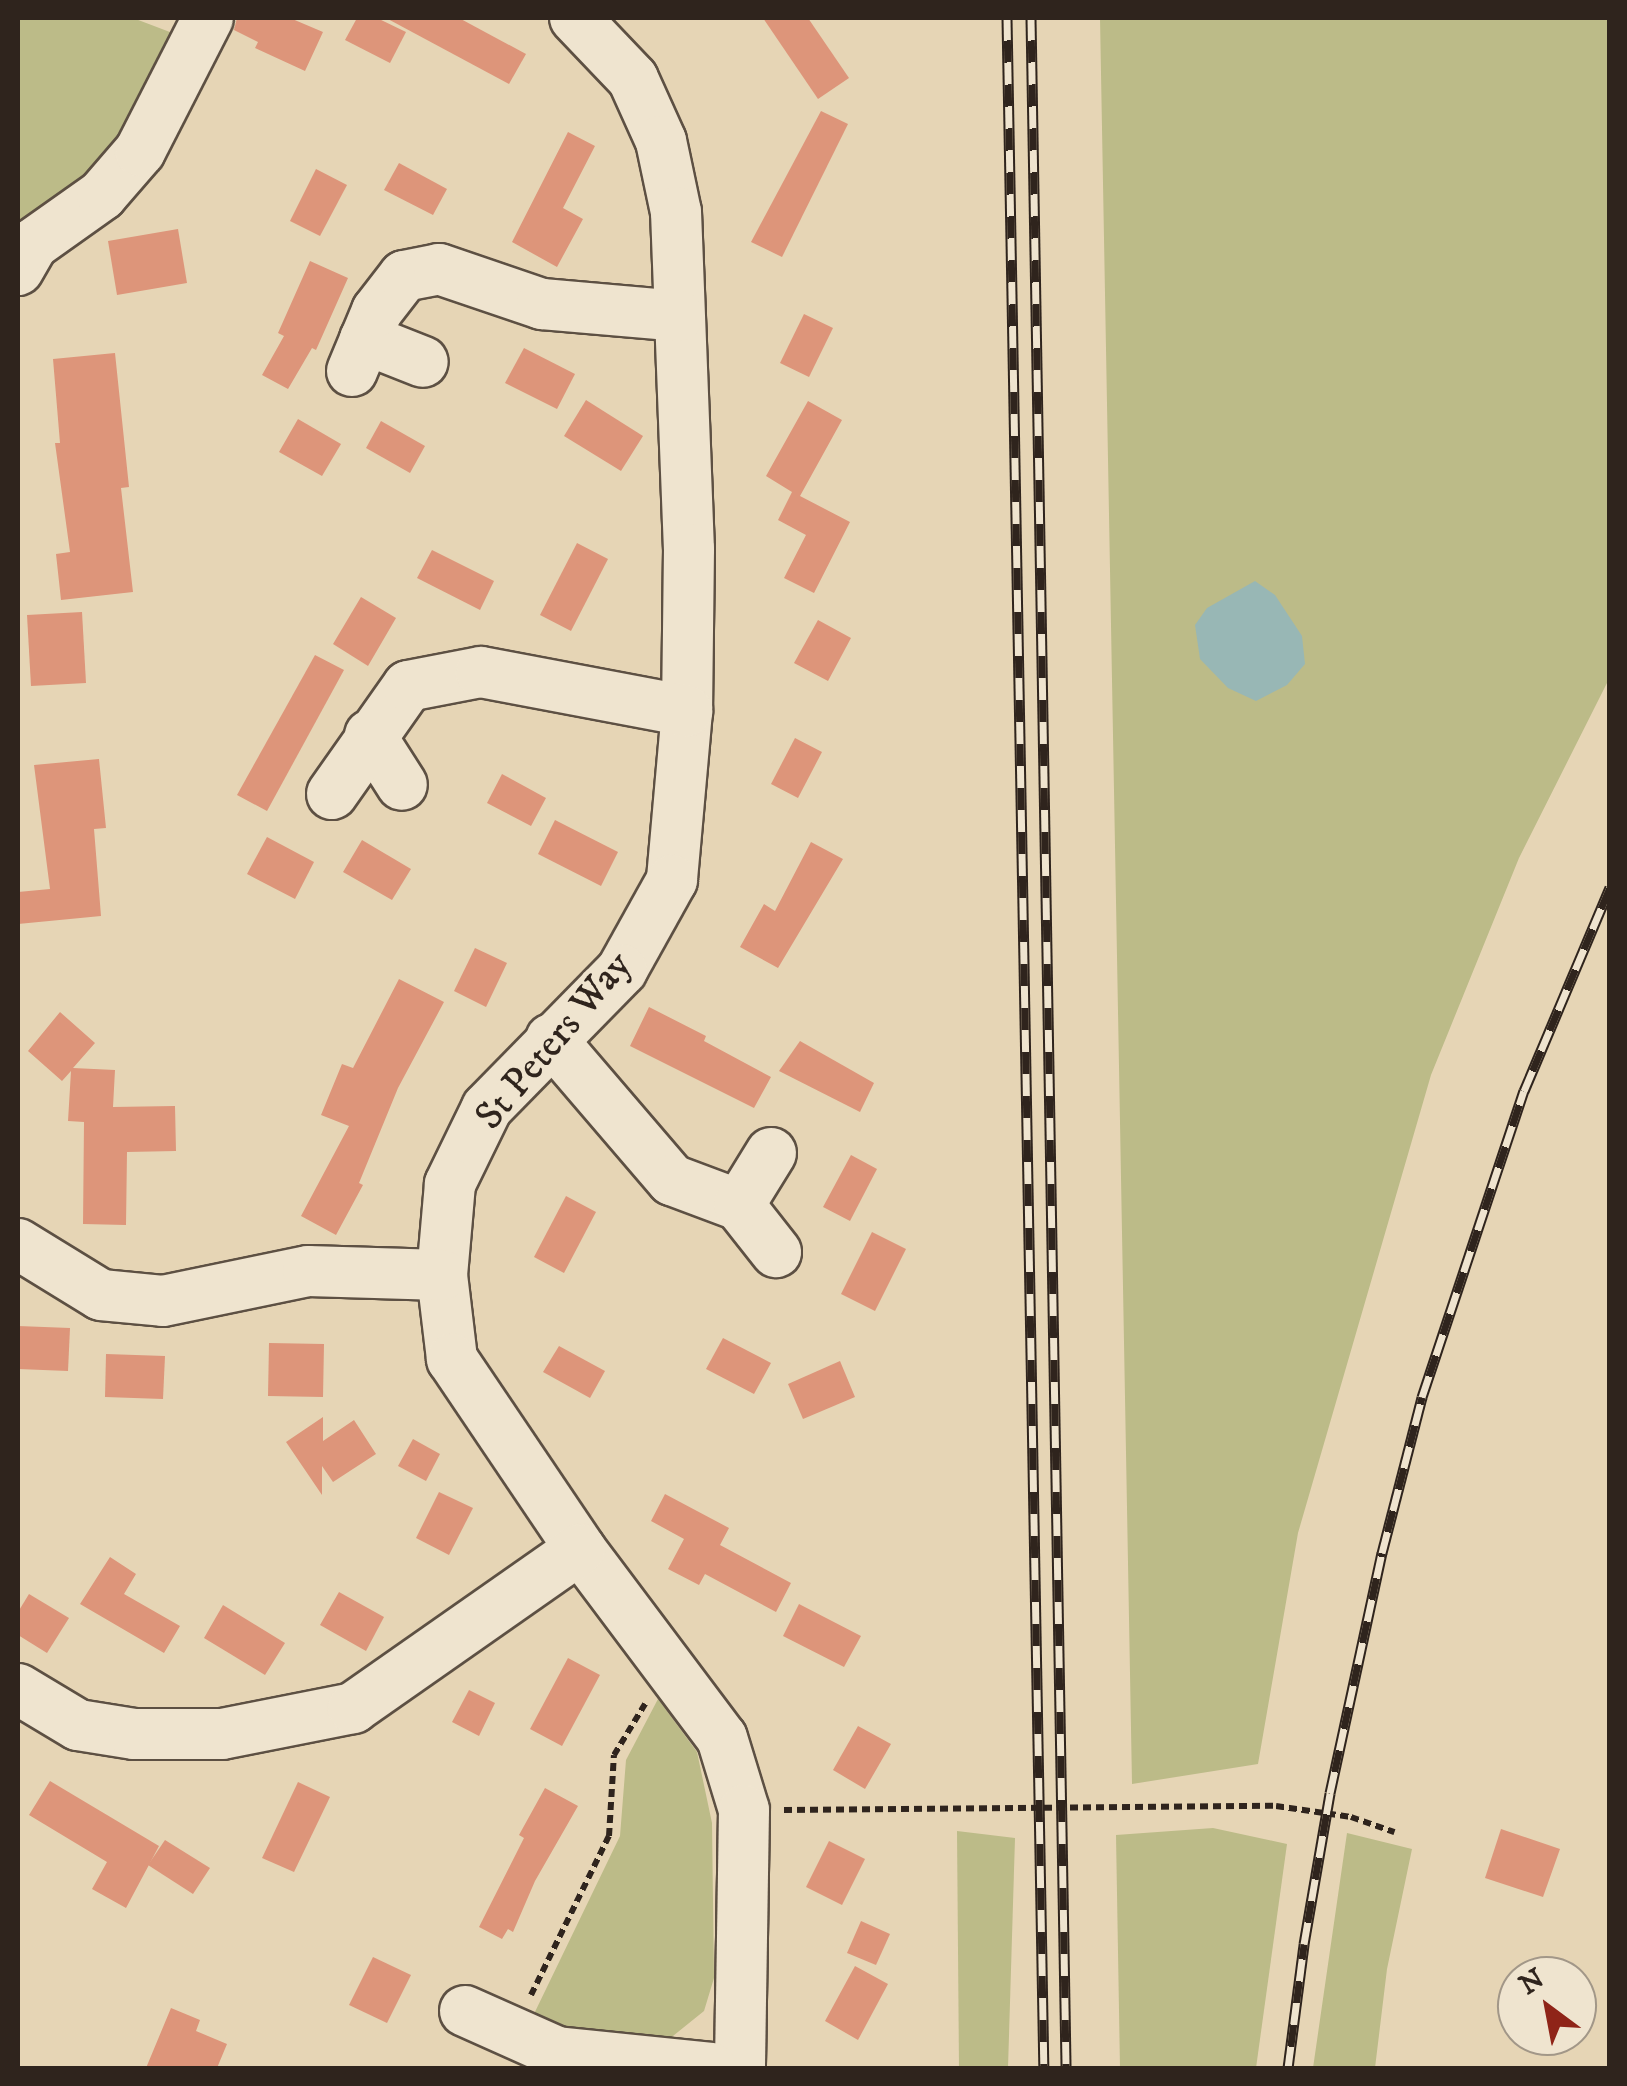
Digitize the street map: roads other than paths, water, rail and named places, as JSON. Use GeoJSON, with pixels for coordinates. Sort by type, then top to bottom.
{"type":"FeatureCollection","features":[{"type":"Feature","properties":{"kind":"street"},"geometry":{"type":"LineString","coordinates":[[18,270],[32,244],[102,195],[140,151],[208,18]]}},
{"type":"Feature","properties":{"kind":"street","name":"St Peters Way"},"geometry":{"type":"LineString","coordinates":[[575,18],[633,78],[661,141],[676,212],[688,550],[687,710],[672,880],[622,970],[487,1108],[450,1184],[442,1275],[452,1359],[580,1549],[722,1738],[744,1810],[740,2068]]}},
{"type":"Feature","properties":{"kind":"street"},"geometry":{"type":"LineString","coordinates":[[423,362],[359,355],[376,311],[404,276],[439,269],[542,304],[678,316]]}},
{"type":"Feature","properties":{"kind":"street"},"geometry":{"type":"LineString","coordinates":[[332,794],[408,686],[481,672],[687,710]]}},
{"type":"Feature","properties":{"kind":"street"},"geometry":{"type":"LineString","coordinates":[[370,735],[402,785]]}},
{"type":"Feature","properties":{"kind":"street"},"geometry":{"type":"LineString","coordinates":[[551,1039],[672,1180],[739,1205],[776,1252]]}},
{"type":"Feature","properties":{"kind":"street"},"geometry":{"type":"LineString","coordinates":[[739,1205],[771,1154]]}},
{"type":"Feature","properties":{"kind":"street"},"geometry":{"type":"LineString","coordinates":[[18,1244],[101,1295],[162,1301],[308,1271],[442,1275]]}},
{"type":"Feature","properties":{"kind":"street"},"geometry":{"type":"LineString","coordinates":[[18,1689],[78,1725],[134,1734],[222,1734],[353,1708],[580,1549]]}},
{"type":"Feature","properties":{"kind":"street"},"geometry":{"type":"LineString","coordinates":[[465,2011],[557,2052],[711,2068]]}},
{"type":"Feature","properties":{"kind":"water"},"geometry":{"type":"Polygon","coordinates":[[[1255,581],[1275,595],[1302,636],[1305,664],[1287,685],[1256,701],[1228,688],[1200,659],[1195,625],[1207,608],[1255,581]]]}},
{"type":"Feature","properties":{"kind":"railway"},"geometry":{"type":"LineString","coordinates":[[1007,18],[1044,2068]]}},
{"type":"Feature","properties":{"kind":"railway"},"geometry":{"type":"LineString","coordinates":[[1031,18],[1066,2068]]}},
{"type":"Feature","properties":{"kind":"railway"},"geometry":{"type":"LineString","coordinates":[[1288,2068],[1330,1793],[1382,1553],[1422,1397],[1524,1091],[1610,887]]}}]}
